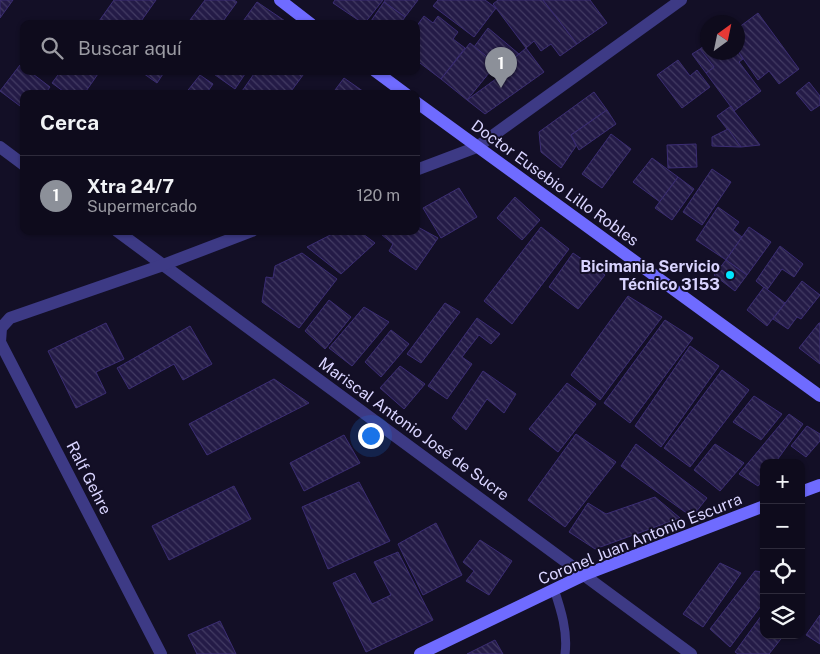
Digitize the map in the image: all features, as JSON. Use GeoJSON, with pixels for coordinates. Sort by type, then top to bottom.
{"type":"FeatureCollection","features":[{"type":"Feature","properties":{"kind":"main road"},"geometry":{"type":"LineString","coordinates":[[280,0],[307,20]]}},
{"type":"Feature","properties":{"kind":"main road"},"geometry":{"type":"LineString","coordinates":[[381,75],[401,90]]}},
{"type":"Feature","properties":{"kind":"main road","name":"Doctor Eusebio Lillo Robles"},"geometry":{"type":"LineString","coordinates":[[420,105],[820,396]]}},
{"type":"Feature","properties":{"kind":"main road"},"geometry":{"type":"LineString","coordinates":[[805,491],[820,485]]}},
{"type":"Feature","properties":{"kind":"main road","name":"Coronel Juan Antonio Escurra"},"geometry":{"type":"LineString","coordinates":[[420,654],[584,575],[760,508]]}},
{"type":"Feature","properties":{"kind":"street"},"geometry":{"type":"LineString","coordinates":[[420,168],[477,147],[681,0]]}},
{"type":"Feature","properties":{"kind":"street"},"geometry":{"type":"LineString","coordinates":[[0,148],[20,161]]}},
{"type":"Feature","properties":{"kind":"street","name":"Mariscal Antonio José de Sucre"},"geometry":{"type":"LineString","coordinates":[[122,235],[691,654]]}},
{"type":"Feature","properties":{"kind":"street"},"geometry":{"type":"LineString","coordinates":[[163,265],[242,235]]}},
{"type":"Feature","properties":{"kind":"street","name":"Ralf Gehre"},"geometry":{"type":"LineString","coordinates":[[161,654],[0,342],[1,328],[10,318],[163,265]]}},
{"type":"Feature","properties":{"kind":"lane"},"geometry":{"type":"LineString","coordinates":[[554,589],[562,616],[565,634],[565,654]]}},
{"type":"Feature","properties":{"kind":"building"},"geometry":{"type":"Polygon","coordinates":[[[0,0],[13,0],[0,18],[0,0]]]}},
{"type":"Feature","properties":{"kind":"building"},"geometry":{"type":"Polygon","coordinates":[[[114,0],[156,0],[142,20],[100,20],[114,0]]]}},
{"type":"Feature","properties":{"kind":"building"},"geometry":{"type":"Polygon","coordinates":[[[205,0],[234,0],[237,2],[224,20],[190,20],[205,0]]]}},
{"type":"Feature","properties":{"kind":"building"},"geometry":{"type":"Polygon","coordinates":[[[335,0],[383,0],[367,20],[358,20],[333,3],[335,0]]]}},
{"type":"Feature","properties":{"kind":"building"},"geometry":{"type":"Polygon","coordinates":[[[385,0],[418,0],[405,17],[384,2],[385,0]]]}},
{"type":"Feature","properties":{"kind":"building"},"geometry":{"type":"Polygon","coordinates":[[[438,0],[485,0],[496,8],[474,37],[433,6],[438,0]]]}},
{"type":"Feature","properties":{"kind":"building"},"geometry":{"type":"Polygon","coordinates":[[[498,0],[543,0],[577,44],[560,56],[551,44],[541,51],[534,41],[526,48],[493,4],[498,0]]]}},
{"type":"Feature","properties":{"kind":"building"},"geometry":{"type":"Polygon","coordinates":[[[543,0],[590,0],[607,23],[577,44],[543,0]]]}},
{"type":"Feature","properties":{"kind":"building"},"geometry":{"type":"Polygon","coordinates":[[[257,2],[284,20],[244,20],[257,2]]]}},
{"type":"Feature","properties":{"kind":"building"},"geometry":{"type":"Polygon","coordinates":[[[384,2],[405,17],[403,20],[372,20],[384,2]]]}},
{"type":"Feature","properties":{"kind":"building"},"geometry":{"type":"Polygon","coordinates":[[[758,13],[799,69],[779,84],[769,71],[758,80],[744,60],[745,23],[758,13]]]}},
{"type":"Feature","properties":{"kind":"building"},"geometry":{"type":"Polygon","coordinates":[[[424,16],[433,23],[438,16],[458,32],[453,39],[465,48],[441,79],[420,63],[420,22],[424,16]]]}},
{"type":"Feature","properties":{"kind":"building"},"geometry":{"type":"Polygon","coordinates":[[[488,28],[519,54],[512,60],[515,65],[498,77],[489,73],[491,60],[474,47],[488,28]]]}},
{"type":"Feature","properties":{"kind":"building"},"geometry":{"type":"Polygon","coordinates":[[[470,43],[491,60],[489,73],[467,100],[441,79],[470,43]]]}},
{"type":"Feature","properties":{"kind":"building"},"geometry":{"type":"Polygon","coordinates":[[[526,48],[544,72],[485,114],[467,100],[515,65],[512,60],[526,48]]]}},
{"type":"Feature","properties":{"kind":"building"},"geometry":{"type":"Polygon","coordinates":[[[700,49],[700,60],[709,60],[714,67],[706,73],[692,54],[700,49]]]}},
{"type":"Feature","properties":{"kind":"building"},"geometry":{"type":"Polygon","coordinates":[[[678,60],[690,76],[697,70],[710,87],[682,108],[657,75],[678,60]]]}},
{"type":"Feature","properties":{"kind":"building"},"geometry":{"type":"Polygon","coordinates":[[[709,60],[742,60],[739,62],[761,91],[734,111],[706,73],[714,67],[709,60]]]}},
{"type":"Feature","properties":{"kind":"building"},"geometry":{"type":"Polygon","coordinates":[[[20,65],[20,75],[34,75],[50,87],[48,90],[20,90],[20,106],[0,91],[20,65]]]}},
{"type":"Feature","properties":{"kind":"building"},"geometry":{"type":"Polygon","coordinates":[[[58,75],[97,75],[87,90],[62,90],[52,83],[58,75]]]}},
{"type":"Feature","properties":{"kind":"building"},"geometry":{"type":"Polygon","coordinates":[[[146,75],[162,75],[157,83],[146,75]]]}},
{"type":"Feature","properties":{"kind":"building"},"geometry":{"type":"Polygon","coordinates":[[[200,75],[213,84],[209,90],[188,90],[200,75]]]}},
{"type":"Feature","properties":{"kind":"building"},"geometry":{"type":"Polygon","coordinates":[[[215,75],[244,75],[235,89],[215,75]]]}},
{"type":"Feature","properties":{"kind":"building"},"geometry":{"type":"Polygon","coordinates":[[[253,75],[303,75],[292,90],[243,90],[253,75]]]}},
{"type":"Feature","properties":{"kind":"building"},"geometry":{"type":"Polygon","coordinates":[[[344,78],[361,90],[335,90],[344,78]]]}},
{"type":"Feature","properties":{"kind":"building"},"geometry":{"type":"Polygon","coordinates":[[[809,82],[820,96],[820,105],[811,111],[796,93],[809,82]]]}},
{"type":"Feature","properties":{"kind":"building"},"geometry":{"type":"Polygon","coordinates":[[[594,92],[607,110],[571,135],[576,146],[561,168],[541,152],[539,132],[594,92]]]}},
{"type":"Feature","properties":{"kind":"building"},"geometry":{"type":"Polygon","coordinates":[[[731,106],[760,145],[741,147],[717,116],[731,106]]]}},
{"type":"Feature","properties":{"kind":"building"},"geometry":{"type":"Polygon","coordinates":[[[607,110],[616,124],[579,150],[571,135],[607,110]]]}},
{"type":"Feature","properties":{"kind":"building"},"geometry":{"type":"Polygon","coordinates":[[[728,129],[741,147],[712,146],[712,137],[728,129]]]}},
{"type":"Feature","properties":{"kind":"building"},"geometry":{"type":"Polygon","coordinates":[[[611,134],[631,149],[602,188],[582,174],[611,134]]]}},
{"type":"Feature","properties":{"kind":"building"},"geometry":{"type":"Polygon","coordinates":[[[696,144],[697,167],[668,168],[667,145],[696,144]]]}},
{"type":"Feature","properties":{"kind":"building"},"geometry":{"type":"Polygon","coordinates":[[[652,158],[678,177],[660,202],[633,182],[652,158]]]}},
{"type":"Feature","properties":{"kind":"building"},"geometry":{"type":"Polygon","coordinates":[[[712,169],[731,182],[702,225],[683,212],[712,169]]]}},
{"type":"Feature","properties":{"kind":"building"},"geometry":{"type":"Polygon","coordinates":[[[678,177],[694,189],[672,220],[655,208],[678,177]]]}},
{"type":"Feature","properties":{"kind":"building"},"geometry":{"type":"Polygon","coordinates":[[[459,188],[477,217],[441,238],[423,208],[459,188]]]}},
{"type":"Feature","properties":{"kind":"building"},"geometry":{"type":"Polygon","coordinates":[[[515,197],[540,220],[522,240],[497,218],[515,197]]]}},
{"type":"Feature","properties":{"kind":"building"},"geometry":{"type":"Polygon","coordinates":[[[718,207],[739,222],[733,230],[742,237],[726,260],[696,240],[718,207]]]}},
{"type":"Feature","properties":{"kind":"building"},"geometry":{"type":"Polygon","coordinates":[[[541,227],[569,249],[512,324],[484,301],[541,227]]]}},
{"type":"Feature","properties":{"kind":"building"},"geometry":{"type":"Polygon","coordinates":[[[749,227],[771,242],[747,275],[726,260],[749,227]]]}},
{"type":"Feature","properties":{"kind":"building"},"geometry":{"type":"Polygon","coordinates":[[[420,228],[438,238],[416,270],[389,251],[393,244],[382,235],[420,235],[420,228]]]}},
{"type":"Feature","properties":{"kind":"building"},"geometry":{"type":"Polygon","coordinates":[[[330,235],[364,235],[375,243],[341,274],[307,247],[330,235]]]}},
{"type":"Feature","properties":{"kind":"building"},"geometry":{"type":"Polygon","coordinates":[[[780,246],[803,264],[794,277],[782,269],[767,290],[756,281],[780,246]]]}},
{"type":"Feature","properties":{"kind":"building"},"geometry":{"type":"Polygon","coordinates":[[[302,253],[337,279],[299,328],[262,302],[266,277],[273,278],[275,266],[302,253]]]}},
{"type":"Feature","properties":{"kind":"building"},"geometry":{"type":"Polygon","coordinates":[[[573,253],[605,275],[578,309],[549,287],[573,253]]]}},
{"type":"Feature","properties":{"kind":"building","name":"Bicimania Servicio Técnico 3153"},"geometry":{"type":"Polygon","coordinates":[[[726,260],[747,275],[735,291],[714,275],[726,260]]]}},
{"type":"Feature","properties":{"kind":"building"},"geometry":{"type":"Polygon","coordinates":[[[802,281],[820,295],[801,319],[797,317],[788,329],[773,319],[802,281]]]}},
{"type":"Feature","properties":{"kind":"building"},"geometry":{"type":"Polygon","coordinates":[[[764,287],[785,303],[767,326],[747,310],[764,287]]]}},
{"type":"Feature","properties":{"kind":"building"},"geometry":{"type":"Polygon","coordinates":[[[628,296],[662,317],[600,400],[571,375],[628,296]]]}},
{"type":"Feature","properties":{"kind":"building"},"geometry":{"type":"Polygon","coordinates":[[[329,300],[351,317],[325,349],[305,331],[329,300]]]}},
{"type":"Feature","properties":{"kind":"building"},"geometry":{"type":"Polygon","coordinates":[[[445,303],[460,312],[421,363],[407,354],[445,303]]]}},
{"type":"Feature","properties":{"kind":"building"},"geometry":{"type":"Polygon","coordinates":[[[364,307],[389,322],[352,366],[329,348],[364,307]]]}},
{"type":"Feature","properties":{"kind":"building"},"geometry":{"type":"Polygon","coordinates":[[[477,318],[500,334],[491,344],[479,335],[462,357],[472,364],[447,399],[428,386],[477,318]]]}},
{"type":"Feature","properties":{"kind":"building"},"geometry":{"type":"Polygon","coordinates":[[[665,320],[693,338],[630,423],[604,403],[665,320]]]}},
{"type":"Feature","properties":{"kind":"building"},"geometry":{"type":"Polygon","coordinates":[[[106,323],[124,359],[96,372],[106,393],[76,408],[48,351],[106,323]]]}},
{"type":"Feature","properties":{"kind":"building"},"geometry":{"type":"Polygon","coordinates":[[[820,323],[820,364],[799,348],[820,323]]]}},
{"type":"Feature","properties":{"kind":"building"},"geometry":{"type":"Polygon","coordinates":[[[190,326],[212,364],[183,380],[174,364],[129,389],[117,368],[190,326]]]}},
{"type":"Feature","properties":{"kind":"building"},"geometry":{"type":"Polygon","coordinates":[[[391,330],[409,344],[381,377],[365,362],[391,330]]]}},
{"type":"Feature","properties":{"kind":"building"},"geometry":{"type":"Polygon","coordinates":[[[690,346],[719,366],[661,447],[635,426],[690,346]]]}},
{"type":"Feature","properties":{"kind":"building"},"geometry":{"type":"Polygon","coordinates":[[[400,366],[425,384],[404,409],[380,388],[400,366]]]}},
{"type":"Feature","properties":{"kind":"building"},"geometry":{"type":"Polygon","coordinates":[[[722,370],[749,390],[690,467],[664,448],[722,370]]]}},
{"type":"Feature","properties":{"kind":"building"},"geometry":{"type":"Polygon","coordinates":[[[483,371],[516,394],[504,413],[487,399],[466,430],[452,418],[483,371]]]}},
{"type":"Feature","properties":{"kind":"building"},"geometry":{"type":"Polygon","coordinates":[[[274,379],[309,403],[207,455],[189,424],[274,379]]]}},
{"type":"Feature","properties":{"kind":"building"},"geometry":{"type":"Polygon","coordinates":[[[567,383],[596,404],[558,452],[529,429],[567,383]]]}},
{"type":"Feature","properties":{"kind":"building"},"geometry":{"type":"Polygon","coordinates":[[[754,396],[782,414],[761,440],[733,422],[754,396]]]}},
{"type":"Feature","properties":{"kind":"building"},"geometry":{"type":"Polygon","coordinates":[[[789,414],[803,424],[778,459],[760,459],[760,483],[758,486],[739,474],[789,414]]]}},
{"type":"Feature","properties":{"kind":"building"},"geometry":{"type":"Polygon","coordinates":[[[807,426],[820,434],[820,441],[806,457],[791,446],[807,426]]]}},
{"type":"Feature","properties":{"kind":"building"},"geometry":{"type":"Polygon","coordinates":[[[576,434],[616,462],[565,527],[528,500],[576,434]]]}},
{"type":"Feature","properties":{"kind":"building"},"geometry":{"type":"Polygon","coordinates":[[[344,435],[360,463],[304,491],[290,463],[344,435]]]}},
{"type":"Feature","properties":{"kind":"building"},"geometry":{"type":"Polygon","coordinates":[[[636,444],[707,498],[692,517],[621,466],[636,444]]]}},
{"type":"Feature","properties":{"kind":"building"},"geometry":{"type":"Polygon","coordinates":[[[715,444],[744,463],[720,491],[694,470],[715,444]]]}},
{"type":"Feature","properties":{"kind":"building"},"geometry":{"type":"Polygon","coordinates":[[[359,482],[390,541],[328,569],[302,507],[359,482]]]}},
{"type":"Feature","properties":{"kind":"building"},"geometry":{"type":"Polygon","coordinates":[[[234,486],[251,519],[169,560],[152,526],[234,486]]]}},
{"type":"Feature","properties":{"kind":"building"},"geometry":{"type":"Polygon","coordinates":[[[655,497],[680,518],[595,549],[569,532],[588,503],[606,514],[655,497]]]}},
{"type":"Feature","properties":{"kind":"building"},"geometry":{"type":"Polygon","coordinates":[[[436,523],[462,575],[423,595],[398,544],[436,523]]]}},
{"type":"Feature","properties":{"kind":"building"},"geometry":{"type":"Polygon","coordinates":[[[480,540],[512,561],[489,595],[466,581],[474,571],[463,562],[480,540]]]}},
{"type":"Feature","properties":{"kind":"building"},"geometry":{"type":"Polygon","coordinates":[[[398,552],[433,620],[366,652],[333,583],[355,573],[372,604],[391,595],[374,562],[398,552]]]}},
{"type":"Feature","properties":{"kind":"building"},"geometry":{"type":"Polygon","coordinates":[[[720,563],[741,573],[703,627],[683,614],[720,563]]]}},
{"type":"Feature","properties":{"kind":"building"},"geometry":{"type":"Polygon","coordinates":[[[755,571],[760,572],[760,607],[730,647],[710,629],[755,571]]]}},
{"type":"Feature","properties":{"kind":"building"},"geometry":{"type":"Polygon","coordinates":[[[820,615],[820,644],[806,635],[820,615]]]}},
{"type":"Feature","properties":{"kind":"building"},"geometry":{"type":"Polygon","coordinates":[[[760,618],[760,639],[781,639],[769,654],[738,654],[735,652],[760,618]]]}},
{"type":"Feature","properties":{"kind":"building"},"geometry":{"type":"Polygon","coordinates":[[[220,621],[236,654],[197,654],[188,635],[220,621]]]}},
{"type":"Feature","properties":{"kind":"building"},"geometry":{"type":"Polygon","coordinates":[[[495,640],[503,654],[467,654],[495,640]]]}},
{"type":"Feature","properties":{"kind":"place","name":"Xtra 24/7"},"geometry":{"type":"Point","coordinates":[501,88]}},
{"type":"Feature","properties":{"kind":"place","name":"Bicimania Servicio Técnico 3153"},"geometry":{"type":"Point","coordinates":[730,275]}}]}
